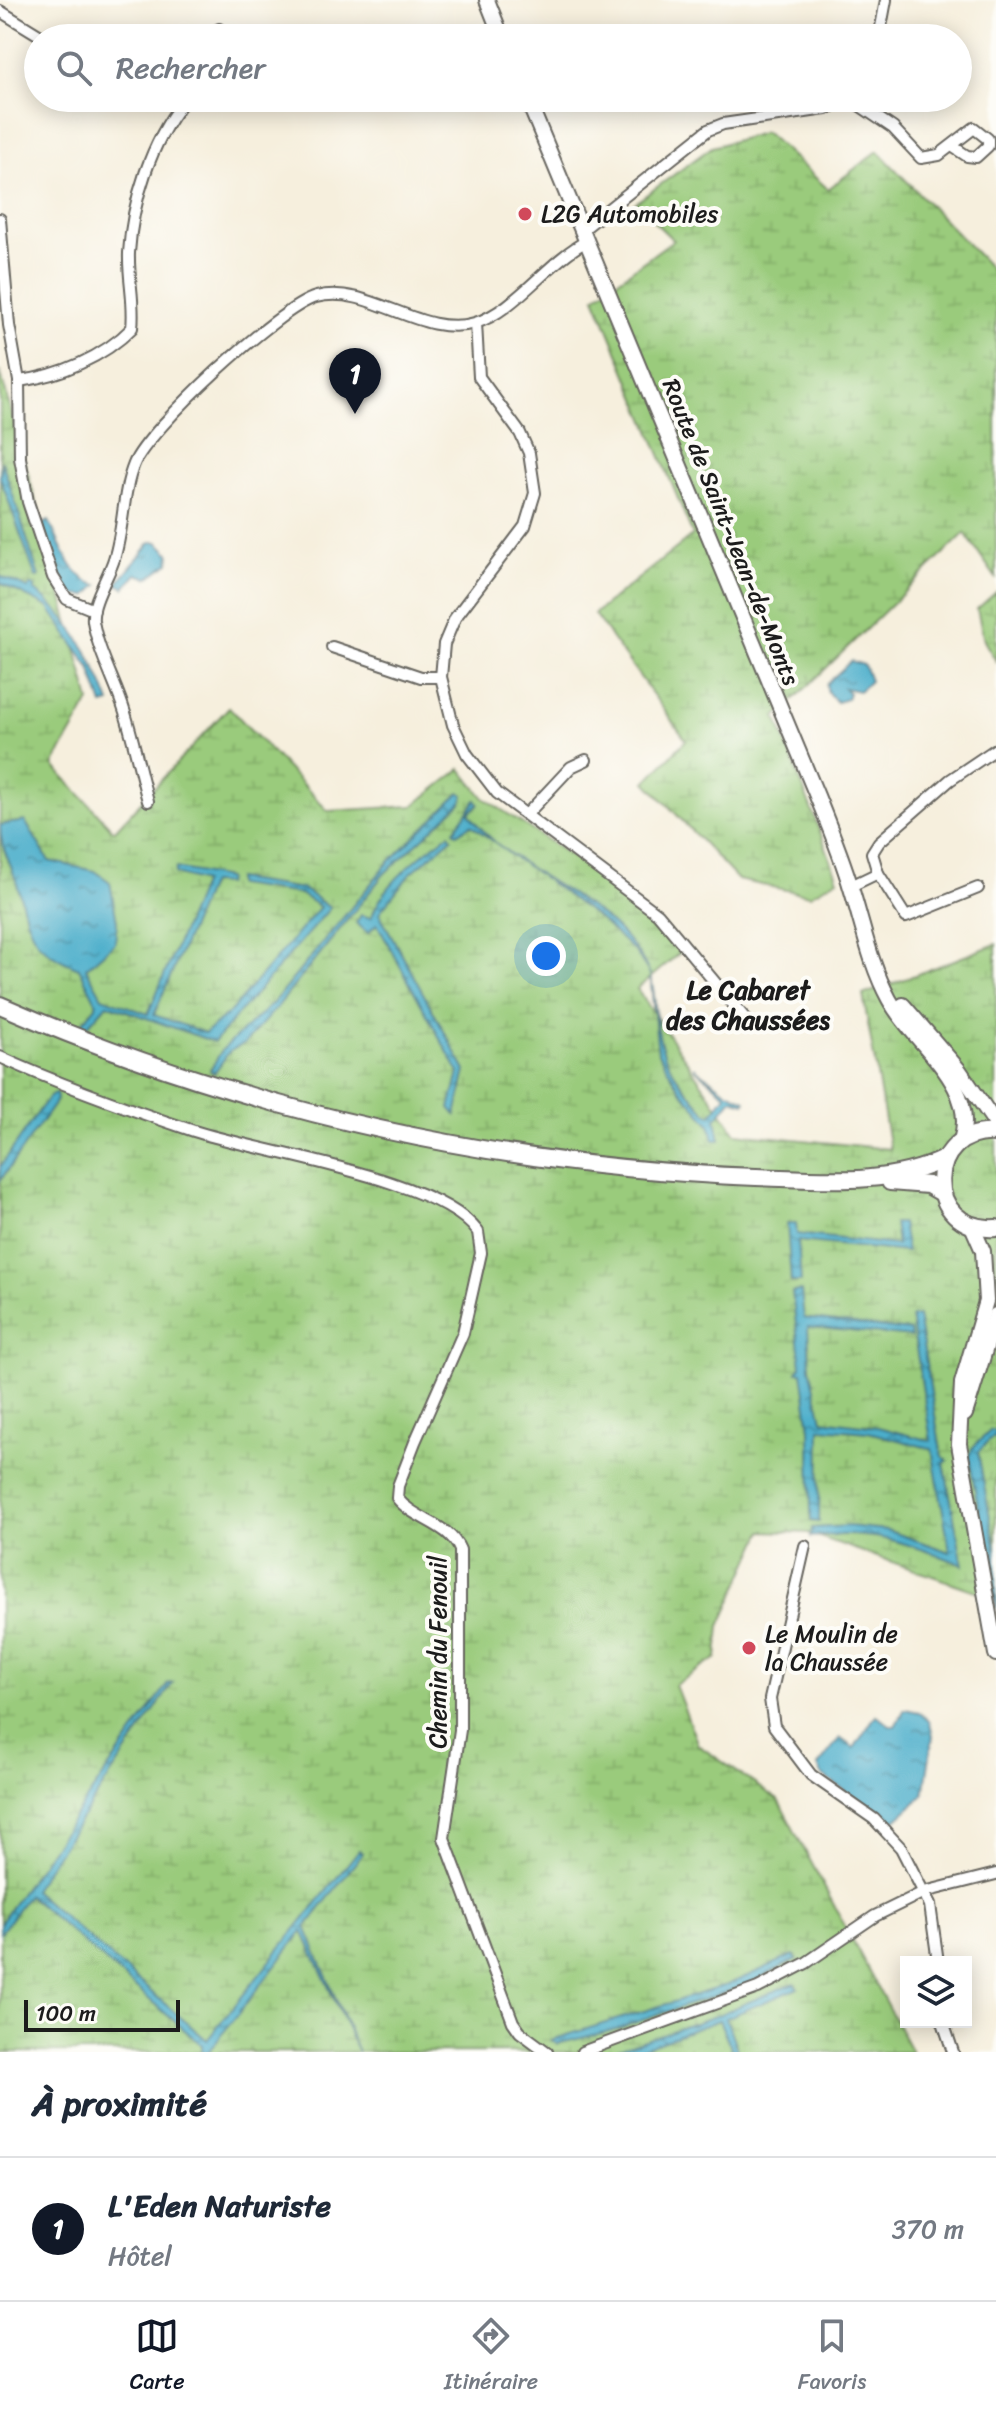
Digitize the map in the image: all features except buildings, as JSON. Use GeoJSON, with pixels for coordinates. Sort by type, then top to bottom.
{"type":"FeatureCollection","features":[{"type":"Feature","properties":{"kind":"main road"},"geometry":{"type":"LineString","coordinates":[[487,0],[496,24]]}},
{"type":"Feature","properties":{"kind":"main road","name":"Route de Saint-Jean-de-Monts"},"geometry":{"type":"LineString","coordinates":[[533,112],[851,886],[871,958],[884,987],[894,993],[916,1028]]}},
{"type":"Feature","properties":{"kind":"main road"},"geometry":{"type":"LineString","coordinates":[[0,1005],[191,1079],[283,1106],[430,1141],[635,1169],[918,1183],[942,1193]]}},
{"type":"Feature","properties":{"kind":"main road"},"geometry":{"type":"LineString","coordinates":[[916,1028],[959,1070],[996,1124]]}},
{"type":"Feature","properties":{"kind":"main road"},"geometry":{"type":"LineString","coordinates":[[916,1028],[957,1091],[965,1120],[961,1141]]}},
{"type":"Feature","properties":{"kind":"main road"},"geometry":{"type":"LineString","coordinates":[[996,1133],[982,1133],[961,1141],[946,1158],[942,1169],[942,1193],[953,1213],[972,1226],[996,1228]]}},
{"type":"Feature","properties":{"kind":"main road"},"geometry":{"type":"LineString","coordinates":[[857,1178],[904,1173],[946,1158]]}},
{"type":"Feature","properties":{"kind":"main road"},"geometry":{"type":"LineString","coordinates":[[972,1226],[983,1251],[986,1301],[960,1394],[957,1421],[962,1467],[996,1654]]}},
{"type":"Feature","properties":{"kind":"main road"},"geometry":{"type":"LineString","coordinates":[[962,1467],[965,1414],[996,1315]]}},
{"type":"Feature","properties":{"kind":"street"},"geometry":{"type":"LineString","coordinates":[[882,24],[886,0]]}},
{"type":"Feature","properties":{"kind":"street"},"geometry":{"type":"LineString","coordinates":[[0,11],[24,26]]}},
{"type":"Feature","properties":{"kind":"street"},"geometry":{"type":"LineString","coordinates":[[19,381],[52,377],[120,340],[132,328],[129,253],[143,178],[175,112]]}},
{"type":"Feature","properties":{"kind":"street"},"geometry":{"type":"LineString","coordinates":[[148,801],[125,713],[93,620],[119,545],[134,464],[181,407],[279,319],[311,299],[343,295],[433,322],[456,326],[476,323],[499,310],[708,130],[723,124],[805,112]]}},
{"type":"Feature","properties":{"kind":"street"},"geometry":{"type":"LineString","coordinates":[[871,112],[893,128],[921,158],[939,155],[952,146]]}},
{"type":"Feature","properties":{"kind":"street"},"geometry":{"type":"LineString","coordinates":[[0,219],[9,325],[19,381],[22,469],[48,562],[67,599],[94,610]]}},
{"type":"Feature","properties":{"kind":"street"},"geometry":{"type":"LineString","coordinates":[[476,323],[479,377],[520,433],[529,453],[535,493],[525,526],[455,618],[444,644],[441,677],[453,725],[467,754],[497,793],[658,914],[748,1022]]}},
{"type":"Feature","properties":{"kind":"street"},"geometry":{"type":"LineString","coordinates":[[332,647],[421,677],[441,677]]}},
{"type":"Feature","properties":{"kind":"street"},"geometry":{"type":"LineString","coordinates":[[978,888],[906,917],[878,873],[872,853],[879,842],[950,780],[996,749]]}},
{"type":"Feature","properties":{"kind":"street"},"geometry":{"type":"LineString","coordinates":[[527,814],[571,767],[586,760]]}},
{"type":"Feature","properties":{"kind":"street"},"geometry":{"type":"LineString","coordinates":[[851,886],[878,873]]}},
{"type":"Feature","properties":{"kind":"street","name":"Chemin du Fenouil"},"geometry":{"type":"LineString","coordinates":[[0,1057],[53,1081],[196,1131],[402,1185],[432,1197],[472,1223],[482,1241],[463,1333],[415,1442],[398,1486],[397,1498],[449,1534],[460,1550],[460,1730],[444,1838],[513,2022],[520,2032],[547,2052]]}},
{"type":"Feature","properties":{"kind":"street"},"geometry":{"type":"LineString","coordinates":[[805,1546],[770,1699],[774,1726],[811,1775],[889,1833],[911,1864],[924,1892],[934,1919],[937,1956]]}},
{"type":"Feature","properties":{"kind":"street"},"geometry":{"type":"LineString","coordinates":[[582,2052],[758,1988],[806,1963],[875,1916],[924,1892],[996,1874]]}},
{"type":"Feature","properties":{"kind":"street"},"geometry":{"type":"LineString","coordinates":[[945,2028],[953,2052]]}},
{"type":"Feature","properties":{"kind":"green space"},"geometry":{"type":"Polygon","coordinates":[[[765,132],[828,189],[878,151],[996,274],[996,578],[965,533],[776,717],[838,879],[810,895],[738,880],[646,782],[686,740],[594,614],[693,535],[595,297],[673,240],[635,203],[712,147],[765,132]]]}},
{"type":"Feature","properties":{"kind":"green space"},"geometry":{"type":"Polygon","coordinates":[[[0,371],[90,701],[53,765],[114,831],[229,707],[328,811],[413,806],[461,769],[484,798],[604,878],[644,911],[682,951],[637,989],[736,1133],[890,1149],[863,995],[996,944],[996,1598],[808,1533],[763,1531],[720,1626],[717,1658],[675,1685],[698,1745],[778,1800],[912,2052],[0,2052],[0,371]]]}},
{"type":"Feature","properties":{"kind":"green space"},"geometry":{"type":"Polygon","coordinates":[[[996,592],[996,661],[984,641],[977,609],[996,592]]]}},
{"type":"Feature","properties":{"kind":"water"},"geometry":{"type":"Polygon","coordinates":[[[2,461],[39,576],[36,578],[0,477],[2,461]]]}},
{"type":"Feature","properties":{"kind":"water"},"geometry":{"type":"Polygon","coordinates":[[[49,521],[62,550],[80,576],[98,585],[87,596],[72,595],[58,574],[40,525],[49,521]]]}},
{"type":"Feature","properties":{"kind":"water"},"geometry":{"type":"Polygon","coordinates":[[[151,542],[158,542],[170,554],[169,563],[148,578],[137,574],[125,588],[117,584],[151,542]]]}},
{"type":"Feature","properties":{"kind":"water"},"geometry":{"type":"Polygon","coordinates":[[[0,576],[28,588],[31,585],[36,587],[34,590],[59,613],[89,656],[110,703],[103,705],[90,668],[48,607],[0,583],[0,576]]]}},
{"type":"Feature","properties":{"kind":"water"},"geometry":{"type":"Polygon","coordinates":[[[851,661],[864,665],[870,681],[859,691],[844,688],[849,693],[847,699],[837,702],[828,693],[826,684],[851,661]]]}},
{"type":"Feature","properties":{"kind":"water"},"geometry":{"type":"Polygon","coordinates":[[[460,792],[464,795],[462,802],[384,874],[278,1006],[245,1043],[229,1052],[214,1073],[210,1070],[222,1050],[274,1002],[387,864],[460,792]]]}},
{"type":"Feature","properties":{"kind":"water"},"geometry":{"type":"Polygon","coordinates":[[[476,800],[479,804],[469,813],[502,848],[471,825],[457,834],[454,831],[476,800]]]}},
{"type":"Feature","properties":{"kind":"water"},"geometry":{"type":"Polygon","coordinates":[[[25,821],[49,861],[95,871],[110,882],[117,922],[115,943],[86,968],[102,997],[148,1014],[203,882],[175,874],[176,868],[227,878],[226,884],[210,883],[154,1015],[205,1033],[229,1013],[320,907],[300,894],[236,885],[236,879],[303,889],[330,908],[214,1042],[107,1004],[85,1029],[79,1027],[96,1002],[79,968],[50,953],[34,936],[4,848],[0,825],[25,821]]]}},
{"type":"Feature","properties":{"kind":"water"},"geometry":{"type":"Polygon","coordinates":[[[449,834],[452,838],[411,873],[379,913],[466,1071],[456,1115],[450,1108],[459,1073],[377,924],[368,933],[356,923],[361,915],[371,918],[393,883],[449,834]]]}},
{"type":"Feature","properties":{"kind":"water"},"geometry":{"type":"Polygon","coordinates":[[[529,867],[613,925],[642,958],[648,972],[636,953],[598,918],[529,867]]]}},
{"type":"Feature","properties":{"kind":"water"},"geometry":{"type":"Polygon","coordinates":[[[650,978],[662,1047],[680,1081],[711,1115],[726,1095],[694,1067],[728,1092],[746,1100],[745,1103],[732,1099],[716,1119],[720,1140],[714,1140],[710,1124],[681,1091],[658,1053],[650,978]]]}},
{"type":"Feature","properties":{"kind":"water"},"geometry":{"type":"Polygon","coordinates":[[[56,1093],[57,1100],[0,1181],[0,1167],[48,1098],[56,1093]]]}},
{"type":"Feature","properties":{"kind":"water"},"geometry":{"type":"Polygon","coordinates":[[[787,1223],[796,1223],[797,1234],[897,1245],[894,1223],[902,1223],[907,1252],[798,1241],[801,1282],[791,1282],[787,1223]]]}},
{"type":"Feature","properties":{"kind":"water"},"geometry":{"type":"Polygon","coordinates":[[[801,1291],[804,1318],[910,1331],[911,1337],[808,1327],[810,1367],[822,1420],[878,1427],[931,1441],[911,1317],[918,1316],[942,1456],[948,1461],[944,1463],[963,1565],[889,1540],[853,1535],[811,1537],[812,1528],[849,1526],[887,1530],[950,1552],[932,1449],[868,1432],[820,1428],[819,1522],[811,1521],[810,1429],[802,1372],[797,1372],[801,1366],[792,1292],[801,1291]]]}},
{"type":"Feature","properties":{"kind":"water"},"geometry":{"type":"Polygon","coordinates":[[[991,1430],[996,1431],[996,1438],[992,1438],[978,1452],[996,1550],[996,1609],[969,1457],[972,1448],[991,1430]]]}},
{"type":"Feature","properties":{"kind":"water"},"geometry":{"type":"Polygon","coordinates":[[[173,1683],[33,1890],[207,2040],[359,1850],[363,1853],[306,1927],[358,2052],[303,1931],[208,2052],[202,2052],[202,2045],[28,1895],[0,1934],[0,1924],[22,1891],[168,1684],[173,1683]]]}},
{"type":"Feature","properties":{"kind":"water"},"geometry":{"type":"Polygon","coordinates":[[[905,1709],[919,1712],[930,1722],[933,1736],[924,1795],[892,1823],[822,1775],[818,1766],[840,1738],[854,1748],[876,1715],[890,1726],[895,1726],[905,1709]]]}},
{"type":"Feature","properties":{"kind":"water"},"geometry":{"type":"Polygon","coordinates":[[[794,1955],[797,1959],[744,1986],[610,2031],[557,2044],[551,2040],[727,1985],[794,1955]]]}},
{"type":"Feature","properties":{"kind":"water"},"geometry":{"type":"Polygon","coordinates":[[[794,1983],[798,1988],[726,2018],[738,2052],[733,2052],[719,2020],[632,2052],[610,2052],[715,2016],[794,1983]]]}},
{"type":"Feature","properties":{"kind":"place","name":"L2G Automobiles"},"geometry":{"type":"Point","coordinates":[525,214]}},
{"type":"Feature","properties":{"kind":"place","name":"L'Eden Naturiste"},"geometry":{"type":"Point","coordinates":[355,414]}},
{"type":"Feature","properties":{"kind":"place","name":"Le Moulin de la Chaussée"},"geometry":{"type":"Point","coordinates":[749,1648]}},
{"type":"Feature","properties":{"kind":"district","name":"Le Cabaret des Chaussées"},"geometry":{"type":"Point","coordinates":[748,1005]}}]}
